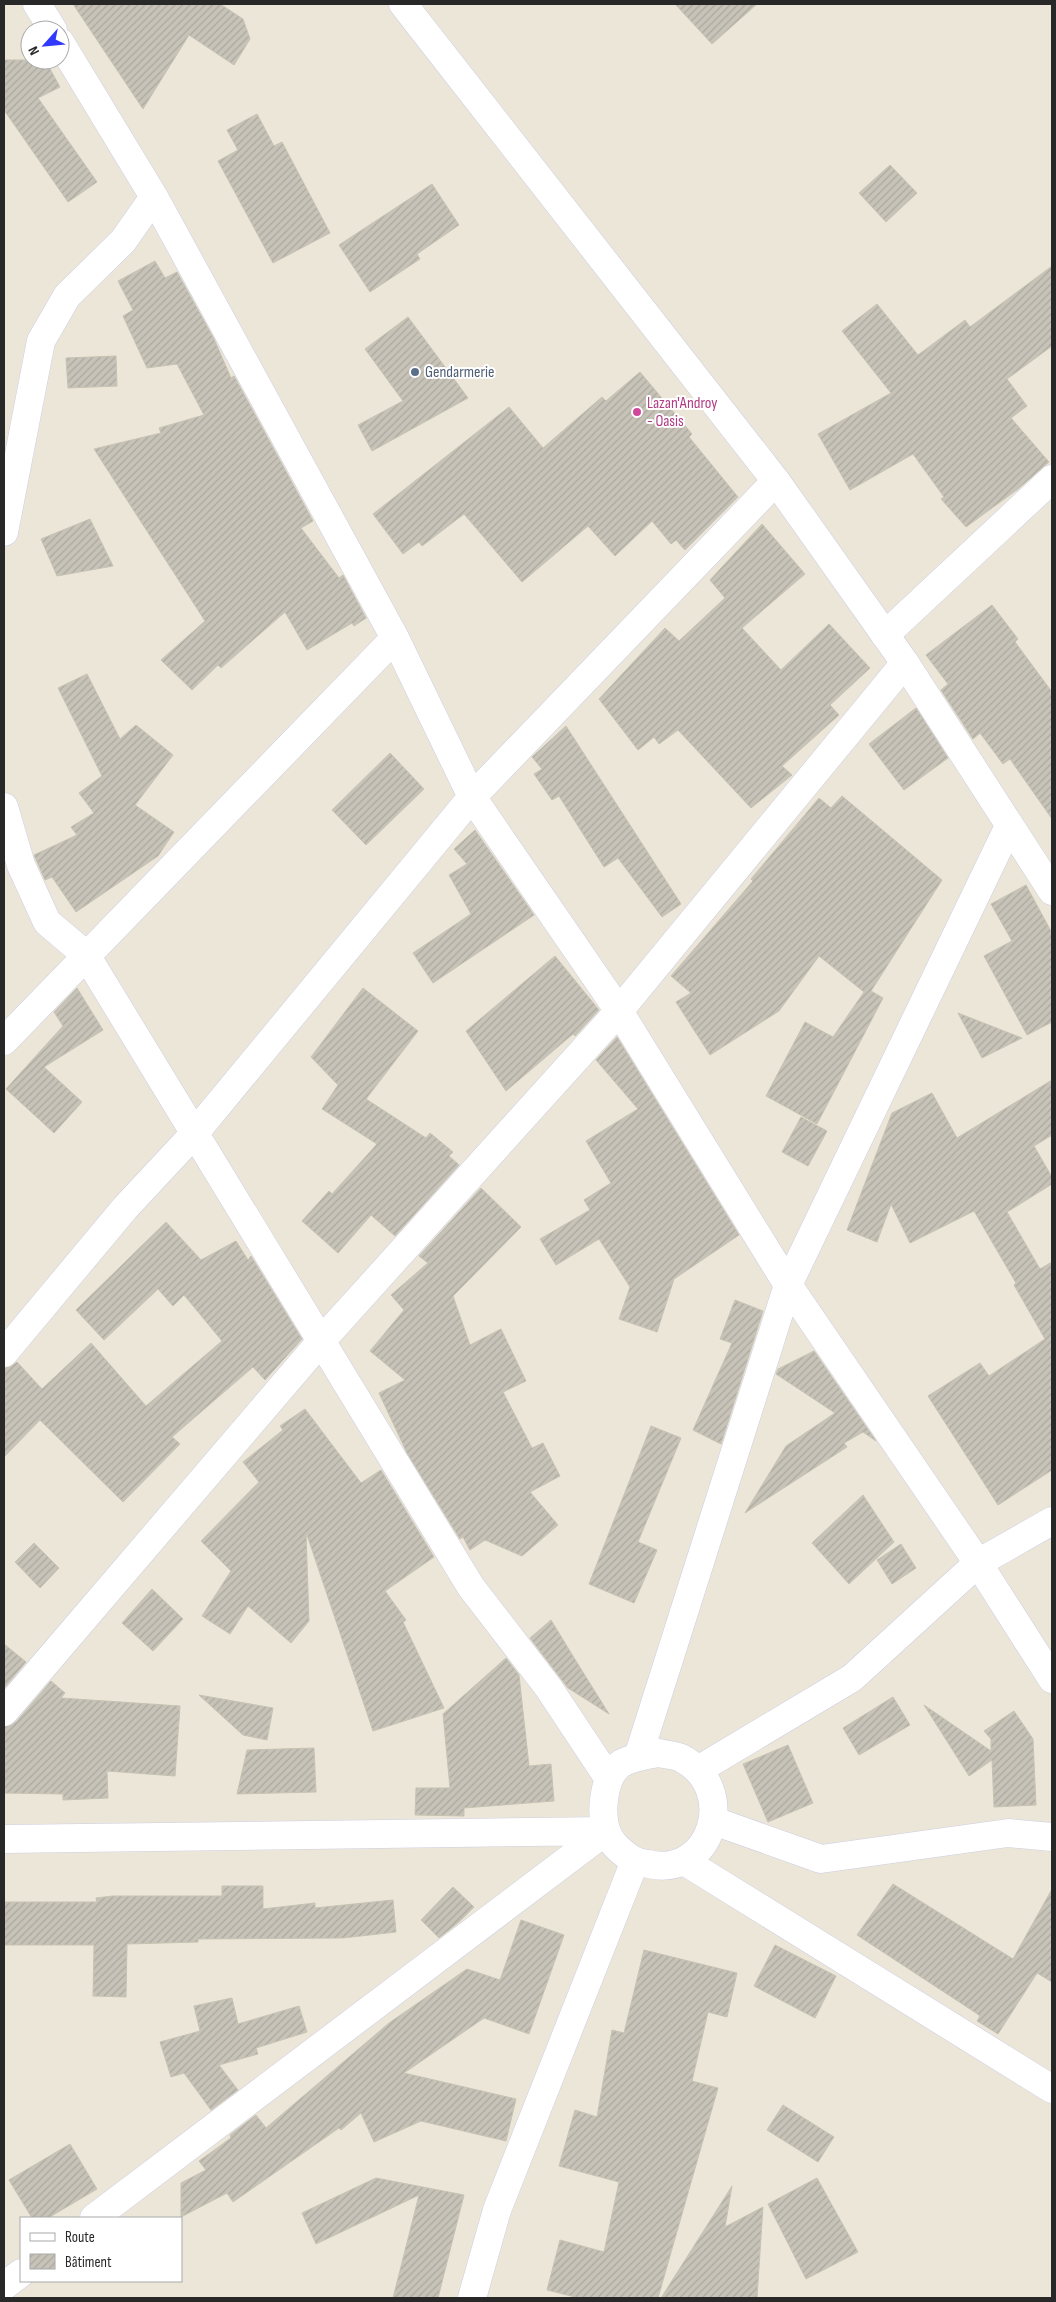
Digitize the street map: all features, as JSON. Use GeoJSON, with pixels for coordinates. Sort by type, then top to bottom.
{"type":"FeatureCollection","features":[{"type":"Feature","properties":{"kind":"street"},"geometry":{"type":"LineString","coordinates":[[37,4],[47,20]]}},
{"type":"Feature","properties":{"kind":"street"},"geometry":{"type":"LineString","coordinates":[[403,4],[776,480],[905,662],[1052,891]]}},
{"type":"Feature","properties":{"kind":"street"},"geometry":{"type":"LineString","coordinates":[[70,58],[154,197],[395,638],[472,797],[619,1011],[788,1285],[978,1563],[1052,1680]]}},
{"type":"Feature","properties":{"kind":"street"},"geometry":{"type":"LineString","coordinates":[[4,532],[41,341],[67,296],[123,241],[154,197]]}},
{"type":"Feature","properties":{"kind":"street"},"geometry":{"type":"LineString","coordinates":[[4,1353],[125,1208],[194,1134],[472,797],[776,480]]}},
{"type":"Feature","properties":{"kind":"street"},"geometry":{"type":"LineString","coordinates":[[886,635],[1052,480]]}},
{"type":"Feature","properties":{"kind":"street"},"geometry":{"type":"LineString","coordinates":[[4,1041],[395,638]]}},
{"type":"Feature","properties":{"kind":"street"},"geometry":{"type":"LineString","coordinates":[[4,1712],[322,1340],[619,1011],[905,662]]}},
{"type":"Feature","properties":{"kind":"street"},"geometry":{"type":"LineString","coordinates":[[4,807],[21,865],[47,922],[86,955],[471,1587],[548,1687],[609,1779]]}},
{"type":"Feature","properties":{"kind":"street"},"geometry":{"type":"LineString","coordinates":[[638,1757],[788,1285],[1009,826]]}},
{"type":"Feature","properties":{"kind":"street"},"geometry":{"type":"LineString","coordinates":[[698,1770],[852,1678],[978,1563],[1052,1520]]}},
{"type":"Feature","properties":{"kind":"street"},"geometry":{"type":"LineString","coordinates":[[659,1753],[680,1758],[698,1770],[713,1793],[714,1821],[704,1844],[684,1860],[659,1867],[635,1862],[617,1849],[606,1831],[602,1813],[609,1779],[621,1764],[638,1757],[659,1753]]}},
{"type":"Feature","properties":{"kind":"street"},"geometry":{"type":"LineString","coordinates":[[714,1821],[821,1858],[1008,1833],[1052,1837]]}},
{"type":"Feature","properties":{"kind":"street"},"geometry":{"type":"LineString","coordinates":[[4,1839],[606,1831]]}},
{"type":"Feature","properties":{"kind":"street"},"geometry":{"type":"LineString","coordinates":[[95,2217],[606,1831]]}},
{"type":"Feature","properties":{"kind":"street"},"geometry":{"type":"LineString","coordinates":[[684,1860],[1052,2089]]}},
{"type":"Feature","properties":{"kind":"street"},"geometry":{"type":"LineString","coordinates":[[472,2298],[497,2210],[635,1862]]}},
{"type":"Feature","properties":{"kind":"street"},"geometry":{"type":"LineString","coordinates":[[4,2286],[20,2274]]}},
{"type":"Feature","properties":{"kind":"building"},"geometry":{"type":"Polygon","coordinates":[[[73,4],[220,4],[243,19],[250,39],[234,65],[189,35],[143,109],[73,4]]]}},
{"type":"Feature","properties":{"kind":"building"},"geometry":{"type":"Polygon","coordinates":[[[675,4],[757,4],[712,44],[675,4]]]}},
{"type":"Feature","properties":{"kind":"building"},"geometry":{"type":"Polygon","coordinates":[[[4,60],[20,60],[20,70],[51,70],[60,87],[38,98],[97,182],[68,202],[4,110],[4,60]]]}},
{"type":"Feature","properties":{"kind":"building"},"geometry":{"type":"Polygon","coordinates":[[[257,114],[274,146],[282,142],[330,233],[273,263],[218,161],[238,150],[227,130],[257,114]]]}},
{"type":"Feature","properties":{"kind":"building"},"geometry":{"type":"Polygon","coordinates":[[[890,165],[917,193],[886,222],[859,193],[890,165]]]}},
{"type":"Feature","properties":{"kind":"building"},"geometry":{"type":"Polygon","coordinates":[[[432,184],[459,225],[417,254],[420,259],[370,292],[339,245],[432,184]]]}},
{"type":"Feature","properties":{"kind":"building"},"geometry":{"type":"Polygon","coordinates":[[[155,261],[165,278],[177,272],[214,339],[231,378],[234,376],[313,521],[301,528],[339,578],[343,575],[366,618],[354,626],[352,623],[307,650],[285,612],[221,668],[218,665],[192,690],[161,660],[205,621],[94,449],[161,433],[159,428],[204,415],[177,364],[147,368],[123,316],[133,310],[118,281],[155,261]]]}},
{"type":"Feature","properties":{"kind":"building"},"geometry":{"type":"Polygon","coordinates":[[[1052,266],[1052,346],[1007,379],[1027,406],[1011,418],[1049,462],[1018,489],[966,527],[941,499],[944,497],[913,454],[850,490],[818,434],[891,393],[842,331],[877,304],[918,355],[965,320],[970,327],[1052,266]]]}},
{"type":"Feature","properties":{"kind":"building"},"geometry":{"type":"Polygon","coordinates":[[[408,317],[468,398],[372,451],[358,425],[403,401],[365,349],[408,317]]]}},
{"type":"Feature","properties":{"kind":"building"},"geometry":{"type":"Polygon","coordinates":[[[116,356],[117,386],[68,388],[66,358],[116,356]]]}},
{"type":"Feature","properties":{"kind":"building"},"geometry":{"type":"Polygon","coordinates":[[[640,372],[692,434],[689,437],[738,497],[685,550],[676,540],[671,544],[652,521],[615,556],[588,526],[522,582],[464,514],[422,546],[419,542],[403,554],[373,514],[509,407],[543,448],[602,397],[606,401],[640,372]]]}},
{"type":"Feature","properties":{"kind":"building"},"geometry":{"type":"Polygon","coordinates":[[[90,519],[113,566],[57,576],[41,539],[90,519]]]}},
{"type":"Feature","properties":{"kind":"building"},"geometry":{"type":"Polygon","coordinates":[[[762,524],[805,574],[742,628],[781,670],[829,624],[870,668],[830,705],[839,715],[782,766],[792,775],[751,808],[678,730],[659,744],[654,737],[638,750],[599,699],[665,628],[679,641],[725,598],[710,580],[762,524]]]}},
{"type":"Feature","properties":{"kind":"building"},"geometry":{"type":"Polygon","coordinates":[[[992,605],[1018,639],[1015,642],[1052,692],[1052,819],[1010,759],[1003,764],[980,733],[973,739],[941,690],[948,684],[926,655],[992,605]]]}},
{"type":"Feature","properties":{"kind":"building"},"geometry":{"type":"Polygon","coordinates":[[[87,674],[120,739],[136,725],[173,755],[135,805],[174,832],[158,856],[76,912],[52,877],[45,880],[34,855],[77,835],[71,827],[94,813],[79,793],[102,776],[58,688],[87,674]]]}},
{"type":"Feature","properties":{"kind":"building"},"geometry":{"type":"Polygon","coordinates":[[[916,708],[948,758],[904,790],[869,744],[916,708]]]}},
{"type":"Feature","properties":{"kind":"building"},"geometry":{"type":"Polygon","coordinates":[[[566,726],[681,904],[662,917],[618,858],[604,867],[559,796],[552,800],[534,774],[542,769],[532,757],[566,726]]]}},
{"type":"Feature","properties":{"kind":"building"},"geometry":{"type":"Polygon","coordinates":[[[390,753],[424,789],[366,845],[332,810],[390,753]]]}},
{"type":"Feature","properties":{"kind":"building"},"geometry":{"type":"Polygon","coordinates":[[[842,796],[942,880],[871,991],[883,998],[817,1124],[766,1096],[805,1022],[833,1037],[864,992],[819,956],[779,1011],[710,1055],[676,1002],[691,993],[671,976],[753,881],[751,879],[819,798],[831,808],[842,796]]]}},
{"type":"Feature","properties":{"kind":"building"},"geometry":{"type":"Polygon","coordinates":[[[475,830],[534,915],[433,983],[413,953],[471,914],[449,875],[467,864],[454,849],[475,830]]]}},
{"type":"Feature","properties":{"kind":"building"},"geometry":{"type":"Polygon","coordinates":[[[1026,885],[1052,933],[1052,1022],[1027,1035],[984,956],[1012,941],[991,904],[1026,885]]]}},
{"type":"Feature","properties":{"kind":"building"},"geometry":{"type":"Polygon","coordinates":[[[555,956],[599,1010],[575,1036],[573,1034],[506,1091],[466,1031],[555,956]]]}},
{"type":"Feature","properties":{"kind":"building"},"geometry":{"type":"Polygon","coordinates":[[[77,988],[103,1030],[44,1067],[82,1102],[54,1133],[6,1089],[63,1026],[54,1012],[77,988]]]}},
{"type":"Feature","properties":{"kind":"building"},"geometry":{"type":"Polygon","coordinates":[[[363,988],[418,1031],[366,1099],[426,1138],[430,1133],[453,1152],[449,1156],[459,1165],[395,1236],[371,1215],[338,1253],[302,1221],[329,1191],[332,1194],[377,1144],[322,1109],[338,1085],[311,1057],[363,988]]]}},
{"type":"Feature","properties":{"kind":"building"},"geometry":{"type":"Polygon","coordinates":[[[958,1013],[1022,1038],[982,1058],[958,1013]]]}},
{"type":"Feature","properties":{"kind":"building"},"geometry":{"type":"Polygon","coordinates":[[[617,1037],[739,1235],[674,1279],[657,1332],[619,1319],[630,1287],[599,1239],[556,1265],[540,1239],[590,1210],[584,1200],[611,1183],[586,1141],[638,1109],[596,1060],[617,1037]]]}},
{"type":"Feature","properties":{"kind":"building"},"geometry":{"type":"Polygon","coordinates":[[[1052,1080],[1052,1135],[1034,1146],[1052,1177],[1052,1184],[1007,1212],[1040,1269],[1052,1262],[1052,1470],[998,1505],[928,1396],[980,1363],[989,1376],[1045,1339],[1014,1285],[1016,1283],[974,1211],[910,1243],[891,1204],[877,1242],[847,1230],[892,1113],[932,1093],[957,1138],[1052,1080]]]}},
{"type":"Feature","properties":{"kind":"building"},"geometry":{"type":"Polygon","coordinates":[[[801,1117],[827,1131],[808,1166],[782,1152],[801,1117]]]}},
{"type":"Feature","properties":{"kind":"building"},"geometry":{"type":"Polygon","coordinates":[[[481,1188],[521,1227],[453,1296],[470,1345],[501,1329],[526,1381],[503,1392],[532,1448],[543,1443],[560,1476],[530,1492],[558,1525],[522,1556],[485,1540],[470,1550],[463,1537],[460,1539],[407,1453],[379,1393],[405,1380],[370,1351],[404,1310],[391,1295],[428,1263],[419,1256],[481,1188]]]}},
{"type":"Feature","properties":{"kind":"building"},"geometry":{"type":"Polygon","coordinates":[[[166,1222],[201,1260],[236,1241],[248,1260],[251,1256],[302,1339],[265,1380],[253,1367],[172,1437],[180,1444],[123,1502],[40,1420],[4,1457],[4,1368],[10,1367],[17,1362],[42,1389],[91,1343],[146,1406],[222,1341],[184,1295],[173,1306],[158,1289],[104,1340],[76,1310],[166,1222]]]}},
{"type":"Feature","properties":{"kind":"building"},"geometry":{"type":"Polygon","coordinates":[[[735,1300],[763,1311],[721,1444],[693,1430],[732,1343],[720,1339],[735,1300]]]}},
{"type":"Feature","properties":{"kind":"building"},"geometry":{"type":"Polygon","coordinates":[[[814,1351],[876,1441],[863,1432],[844,1443],[847,1447],[745,1513],[786,1446],[835,1413],[776,1374],[778,1369],[814,1351]]]}},
{"type":"Feature","properties":{"kind":"building"},"geometry":{"type":"Polygon","coordinates":[[[305,1409],[361,1483],[381,1470],[434,1557],[385,1591],[406,1620],[403,1622],[444,1708],[373,1731],[306,1532],[309,1621],[291,1643],[248,1606],[230,1634],[202,1616],[231,1571],[201,1541],[259,1482],[243,1462],[283,1430],[280,1426],[305,1409]]]}},
{"type":"Feature","properties":{"kind":"building"},"geometry":{"type":"Polygon","coordinates":[[[651,1426],[681,1438],[638,1542],[657,1550],[634,1603],[589,1584],[651,1426]]]}},
{"type":"Feature","properties":{"kind":"building"},"geometry":{"type":"Polygon","coordinates":[[[863,1495],[894,1542],[849,1584],[812,1543],[863,1495]]]}},
{"type":"Feature","properties":{"kind":"building"},"geometry":{"type":"Polygon","coordinates":[[[34,1543],[59,1568],[40,1588],[15,1562],[34,1543]]]}},
{"type":"Feature","properties":{"kind":"building"},"geometry":{"type":"Polygon","coordinates":[[[901,1544],[916,1568],[892,1584],[877,1560],[901,1544]]]}},
{"type":"Feature","properties":{"kind":"building"},"geometry":{"type":"Polygon","coordinates":[[[152,1589],[183,1619],[153,1651],[122,1623],[152,1589]]]}},
{"type":"Feature","properties":{"kind":"building"},"geometry":{"type":"Polygon","coordinates":[[[551,1620],[609,1714],[568,1688],[530,1638],[551,1620]]]}},
{"type":"Feature","properties":{"kind":"building"},"geometry":{"type":"Polygon","coordinates":[[[4,1644],[26,1662],[4,1688],[4,1644]]]}},
{"type":"Feature","properties":{"kind":"building"},"geometry":{"type":"Polygon","coordinates":[[[506,1658],[519,1675],[529,1766],[551,1764],[554,1801],[464,1808],[464,1816],[415,1815],[416,1788],[450,1788],[443,1714],[506,1658]]]}},
{"type":"Feature","properties":{"kind":"building"},"geometry":{"type":"Polygon","coordinates":[[[51,1681],[65,1693],[61,1698],[180,1706],[175,1776],[107,1771],[108,1798],[63,1800],[63,1794],[4,1793],[4,1727],[16,1722],[51,1681]]]}},
{"type":"Feature","properties":{"kind":"building"},"geometry":{"type":"Polygon","coordinates":[[[199,1695],[273,1708],[267,1740],[243,1735],[199,1695]]]}},
{"type":"Feature","properties":{"kind":"building"},"geometry":{"type":"Polygon","coordinates":[[[893,1697],[910,1725],[859,1755],[843,1728],[893,1697]]]}},
{"type":"Feature","properties":{"kind":"building"},"geometry":{"type":"Polygon","coordinates":[[[924,1705],[991,1751],[991,1739],[984,1731],[1014,1711],[1033,1739],[1036,1805],[994,1807],[992,1760],[969,1776],[924,1705]]]}},
{"type":"Feature","properties":{"kind":"building"},"geometry":{"type":"Polygon","coordinates":[[[788,1745],[813,1803],[768,1822],[743,1764],[788,1745]]]}},
{"type":"Feature","properties":{"kind":"building"},"geometry":{"type":"Polygon","coordinates":[[[314,1748],[316,1792],[237,1794],[247,1750],[314,1748]]]}},
{"type":"Feature","properties":{"kind":"building"},"geometry":{"type":"Polygon","coordinates":[[[893,1884],[1013,1959],[1052,1889],[1052,1982],[1037,1973],[998,2034],[977,2021],[980,2016],[976,2013],[857,1935],[893,1884]]]}},
{"type":"Feature","properties":{"kind":"building"},"geometry":{"type":"Polygon","coordinates":[[[222,1886],[263,1886],[263,1909],[315,1903],[315,1908],[393,1900],[396,1932],[343,1938],[198,1939],[198,1942],[127,1944],[126,1997],[93,1996],[94,1945],[4,1945],[4,1902],[97,1902],[96,1898],[113,1896],[222,1896],[222,1886]]]}},
{"type":"Feature","properties":{"kind":"building"},"geometry":{"type":"Polygon","coordinates":[[[453,1887],[474,1907],[439,1938],[421,1920],[453,1887]]]}},
{"type":"Feature","properties":{"kind":"building"},"geometry":{"type":"Polygon","coordinates":[[[521,1920],[564,1935],[529,2034],[484,2018],[404,2073],[516,2099],[506,2141],[421,2121],[374,2142],[361,2113],[341,2130],[339,2128],[233,2202],[227,2193],[181,2217],[181,2183],[206,2170],[199,2161],[231,2138],[230,2135],[256,2115],[266,2128],[389,2023],[467,1969],[500,1980],[521,1920]]]}},
{"type":"Feature","properties":{"kind":"building"},"geometry":{"type":"Polygon","coordinates":[[[775,1945],[836,1976],[815,2018],[754,1986],[775,1945]]]}},
{"type":"Feature","properties":{"kind":"building"},"geometry":{"type":"Polygon","coordinates":[[[644,1950],[737,1973],[727,2017],[708,2012],[692,2081],[718,2088],[658,2298],[579,2298],[547,2290],[560,2240],[604,2252],[619,2182],[559,2166],[575,2110],[597,2117],[612,2030],[624,2033],[644,1950]]]}},
{"type":"Feature","properties":{"kind":"building"},"geometry":{"type":"Polygon","coordinates":[[[232,1998],[238,2024],[299,2006],[307,2032],[256,2048],[258,2054],[219,2065],[238,2090],[211,2110],[184,2073],[171,2077],[160,2042],[200,2031],[194,2006],[232,1998]]]}},
{"type":"Feature","properties":{"kind":"building"},"geometry":{"type":"Polygon","coordinates":[[[783,2105],[834,2137],[818,2162],[767,2130],[783,2105]]]}},
{"type":"Feature","properties":{"kind":"building"},"geometry":{"type":"Polygon","coordinates":[[[70,2144],[97,2189],[50,2217],[31,2217],[9,2180],[70,2144]]]}},
{"type":"Feature","properties":{"kind":"building"},"geometry":{"type":"Polygon","coordinates":[[[376,2178],[464,2195],[438,2298],[393,2298],[419,2195],[316,2244],[302,2213],[376,2178]]]}},
{"type":"Feature","properties":{"kind":"building"},"geometry":{"type":"Polygon","coordinates":[[[817,2178],[858,2252],[806,2279],[768,2204],[817,2178]]]}},
{"type":"Feature","properties":{"kind":"building"},"geometry":{"type":"Polygon","coordinates":[[[732,2186],[725,2227],[763,2207],[757,2298],[661,2298],[732,2186]]]}},
{"type":"Feature","properties":{"kind":"place","name":"Gendarmerie"},"geometry":{"type":"Point","coordinates":[415,372]}},
{"type":"Feature","properties":{"kind":"place","name":"Lazan'Androy - Oasis"},"geometry":{"type":"Point","coordinates":[637,412]}}]}
